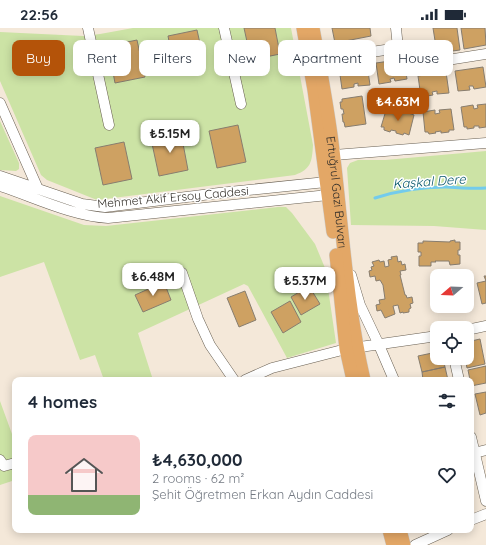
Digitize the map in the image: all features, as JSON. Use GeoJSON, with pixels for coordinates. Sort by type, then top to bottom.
{"type":"FeatureCollection","features":[{"type":"Feature","properties":{"kind":"main road","name":"Ertuğrul Gazi Bulvarı"},"geometry":{"type":"LineString","coordinates":[[303,28],[314,90],[332,227],[352,348],[363,377]]}},
{"type":"Feature","properties":{"kind":"main road","name":"Ertuğrul Gazi Bulvarı"},"geometry":{"type":"LineString","coordinates":[[313,28],[315,40]]}},
{"type":"Feature","properties":{"kind":"main road","name":"Ertuğrul Gazi Bulvarı"},"geometry":{"type":"LineString","coordinates":[[322,76],[334,156],[352,348],[353,377]]}},
{"type":"Feature","properties":{"kind":"main road"},"geometry":{"type":"LineString","coordinates":[[390,533],[393,545]]}},
{"type":"Feature","properties":{"kind":"main road"},"geometry":{"type":"LineString","coordinates":[[401,533],[404,545]]}},
{"type":"Feature","properties":{"kind":"street"},"geometry":{"type":"LineString","coordinates":[[88,28],[109,125]]}},
{"type":"Feature","properties":{"kind":"street"},"geometry":{"type":"LineString","coordinates":[[224,28],[241,104]]}},
{"type":"Feature","properties":{"kind":"street"},"geometry":{"type":"LineString","coordinates":[[396,28],[397,40]]}},
{"type":"Feature","properties":{"kind":"street"},"geometry":{"type":"LineString","coordinates":[[453,59],[486,54]]}},
{"type":"Feature","properties":{"kind":"street"},"geometry":{"type":"LineString","coordinates":[[0,103],[38,189]]}},
{"type":"Feature","properties":{"kind":"street"},"geometry":{"type":"LineString","coordinates":[[334,156],[486,143]]}},
{"type":"Feature","properties":{"kind":"street","name":"Mehmet Akif Ersoy Caddesi"},"geometry":{"type":"LineString","coordinates":[[0,176],[82,204],[105,208],[219,193],[327,189]]}},
{"type":"Feature","properties":{"kind":"street","name":"Mehmet Akif Ersoy Caddesi"},"geometry":{"type":"LineString","coordinates":[[0,186],[80,213],[94,217],[108,218],[327,189]]}},
{"type":"Feature","properties":{"kind":"street"},"geometry":{"type":"LineString","coordinates":[[343,248],[360,305],[393,377]]}},
{"type":"Feature","properties":{"kind":"street"},"geometry":{"type":"LineString","coordinates":[[134,280],[166,274],[182,273],[198,319],[210,344],[232,377]]}},
{"type":"Feature","properties":{"kind":"street"},"geometry":{"type":"LineString","coordinates":[[474,329],[486,326]]}},
{"type":"Feature","properties":{"kind":"street"},"geometry":{"type":"LineString","coordinates":[[252,377],[272,368],[352,348],[430,337]]}},
{"type":"Feature","properties":{"kind":"street"},"geometry":{"type":"LineString","coordinates":[[455,365],[457,377]]}},
{"type":"Feature","properties":{"kind":"street"},"geometry":{"type":"LineString","coordinates":[[486,450],[474,453],[486,501]]}},
{"type":"Feature","properties":{"kind":"street"},"geometry":{"type":"LineString","coordinates":[[0,460],[4,466],[12,464]]}},
{"type":"Feature","properties":{"kind":"street"},"geometry":{"type":"LineString","coordinates":[[474,519],[486,514]]}},
{"type":"Feature","properties":{"kind":"street"},"geometry":{"type":"LineString","coordinates":[[415,545],[440,533]]}},
{"type":"Feature","properties":{"kind":"green space"},"geometry":{"type":"Polygon","coordinates":[[[133,28],[291,28],[293,40],[278,40],[278,76],[300,76],[313,145],[310,164],[300,173],[295,175],[97,200],[47,180],[41,175],[0,81],[0,32],[83,36],[133,28]]]}},
{"type":"Feature","properties":{"kind":"green space"},"geometry":{"type":"Polygon","coordinates":[[[0,121],[19,163],[19,169],[16,171],[0,170],[0,121]]]}},
{"type":"Feature","properties":{"kind":"green space"},"geometry":{"type":"Polygon","coordinates":[[[486,151],[486,230],[434,226],[351,225],[347,168],[350,163],[358,160],[385,160],[486,151]]]}},
{"type":"Feature","properties":{"kind":"green space"},"geometry":{"type":"Polygon","coordinates":[[[0,196],[84,225],[106,226],[286,207],[315,244],[325,268],[336,343],[287,358],[248,286],[244,284],[138,333],[152,377],[103,377],[95,355],[80,360],[44,262],[0,277],[0,196]]]}},
{"type":"Feature","properties":{"kind":"green space"},"geometry":{"type":"Polygon","coordinates":[[[0,401],[12,434],[12,481],[0,485],[0,401]]]}},
{"type":"Feature","properties":{"kind":"building"},"geometry":{"type":"Polygon","coordinates":[[[244,28],[275,28],[278,44],[278,54],[270,56],[270,40],[247,40],[244,28]]]}},
{"type":"Feature","properties":{"kind":"building"},"geometry":{"type":"Polygon","coordinates":[[[332,28],[370,28],[371,36],[350,40],[334,40],[332,28]]]}},
{"type":"Feature","properties":{"kind":"building"},"geometry":{"type":"Polygon","coordinates":[[[433,28],[457,28],[460,50],[453,51],[453,40],[435,40],[433,28]]]}},
{"type":"Feature","properties":{"kind":"building"},"geometry":{"type":"Polygon","coordinates":[[[461,28],[485,28],[486,45],[464,49],[461,28]]]}},
{"type":"Feature","properties":{"kind":"building"},"geometry":{"type":"Polygon","coordinates":[[[197,30],[199,40],[169,40],[168,36],[197,30]]]}},
{"type":"Feature","properties":{"kind":"building"},"geometry":{"type":"Polygon","coordinates":[[[137,40],[139,49],[139,76],[145,77],[115,83],[114,76],[131,76],[131,41],[137,40]]]}},
{"type":"Feature","properties":{"kind":"building"},"geometry":{"type":"Polygon","coordinates":[[[384,62],[384,76],[407,76],[407,79],[395,81],[394,78],[390,79],[391,82],[379,84],[376,63],[384,62]]]}},
{"type":"Feature","properties":{"kind":"building"},"geometry":{"type":"Polygon","coordinates":[[[483,67],[486,87],[474,89],[473,86],[469,86],[470,90],[458,91],[455,71],[483,67]]]}},
{"type":"Feature","properties":{"kind":"building"},"geometry":{"type":"Polygon","coordinates":[[[340,76],[369,76],[370,85],[358,86],[358,83],[354,84],[354,87],[342,89],[340,76]]]}},
{"type":"Feature","properties":{"kind":"building"},"geometry":{"type":"Polygon","coordinates":[[[418,76],[447,76],[449,93],[437,94],[437,91],[432,92],[433,95],[421,97],[418,76]]]}},
{"type":"Feature","properties":{"kind":"building"},"geometry":{"type":"Polygon","coordinates":[[[362,96],[366,124],[345,127],[342,114],[344,114],[343,109],[341,109],[340,102],[342,102],[342,99],[362,96]]]}},
{"type":"Feature","properties":{"kind":"building"},"geometry":{"type":"Polygon","coordinates":[[[486,104],[486,127],[479,128],[479,126],[474,126],[474,128],[467,129],[467,127],[464,127],[461,107],[473,105],[474,109],[478,108],[477,105],[486,104]]]}},
{"type":"Feature","properties":{"kind":"building"},"geometry":{"type":"Polygon","coordinates":[[[387,107],[398,110],[398,113],[402,114],[403,111],[414,115],[409,135],[404,133],[403,135],[391,130],[390,132],[384,130],[384,127],[381,127],[387,107]]]}},
{"type":"Feature","properties":{"kind":"building"},"geometry":{"type":"Polygon","coordinates":[[[451,109],[454,130],[429,134],[428,132],[425,132],[423,112],[435,110],[435,114],[440,113],[439,110],[451,109]]]}},
{"type":"Feature","properties":{"kind":"building"},"geometry":{"type":"Polygon","coordinates":[[[238,125],[246,162],[217,168],[209,131],[238,125]]]}},
{"type":"Feature","properties":{"kind":"building"},"geometry":{"type":"Polygon","coordinates":[[[181,133],[188,170],[159,176],[151,139],[181,133]]]}},
{"type":"Feature","properties":{"kind":"building"},"geometry":{"type":"Polygon","coordinates":[[[124,142],[132,179],[103,185],[95,148],[124,142]]]}},
{"type":"Feature","properties":{"kind":"building"},"geometry":{"type":"Polygon","coordinates":[[[455,240],[455,242],[460,242],[460,250],[458,250],[458,255],[460,255],[460,264],[450,265],[449,261],[435,261],[436,262],[431,262],[431,266],[419,266],[419,256],[421,256],[421,252],[418,252],[418,243],[423,243],[423,241],[450,242],[455,240]]]}},
{"type":"Feature","properties":{"kind":"building"},"geometry":{"type":"Polygon","coordinates":[[[397,256],[398,262],[401,261],[402,265],[405,264],[406,270],[400,271],[400,275],[405,295],[407,298],[412,297],[413,303],[410,304],[411,308],[409,309],[409,312],[403,313],[400,313],[398,305],[393,306],[395,314],[385,318],[381,310],[377,311],[376,305],[380,304],[379,300],[385,299],[383,285],[380,280],[376,281],[375,276],[370,277],[369,271],[372,270],[371,267],[374,266],[372,262],[379,260],[380,262],[384,261],[385,267],[389,266],[388,260],[392,259],[391,257],[397,256]]]}},
{"type":"Feature","properties":{"kind":"building"},"geometry":{"type":"Polygon","coordinates":[[[486,281],[486,303],[482,304],[477,283],[486,281]]]}},
{"type":"Feature","properties":{"kind":"building"},"geometry":{"type":"Polygon","coordinates":[[[164,282],[171,300],[143,312],[135,295],[164,282]]]}},
{"type":"Feature","properties":{"kind":"building"},"geometry":{"type":"Polygon","coordinates":[[[309,286],[320,304],[301,315],[291,297],[309,286]]]}},
{"type":"Feature","properties":{"kind":"building"},"geometry":{"type":"Polygon","coordinates":[[[245,291],[256,320],[239,327],[227,298],[245,291]]]}},
{"type":"Feature","properties":{"kind":"building"},"geometry":{"type":"Polygon","coordinates":[[[290,301],[301,322],[283,333],[271,312],[290,301]]]}},
{"type":"Feature","properties":{"kind":"building"},"geometry":{"type":"Polygon","coordinates":[[[480,339],[485,364],[467,368],[466,365],[474,365],[474,340],[480,339]]]}},
{"type":"Feature","properties":{"kind":"building"},"geometry":{"type":"Polygon","coordinates":[[[430,353],[430,365],[445,365],[445,367],[422,372],[418,356],[430,353]]]}},
{"type":"Feature","properties":{"kind":"building"},"geometry":{"type":"Polygon","coordinates":[[[486,366],[486,383],[474,385],[474,377],[469,377],[468,370],[486,366]]]}},
{"type":"Feature","properties":{"kind":"building"},"geometry":{"type":"Polygon","coordinates":[[[445,367],[447,377],[423,377],[422,372],[445,367]]]}},
{"type":"Feature","properties":{"kind":"building"},"geometry":{"type":"Polygon","coordinates":[[[486,392],[486,413],[480,415],[475,394],[486,392]]]}},
{"type":"Feature","properties":{"kind":"waterway","name":"Kaşkal Dere"},"geometry":{"type":"LineString","coordinates":[[375,198],[401,191],[427,188],[486,188]]}}]}
